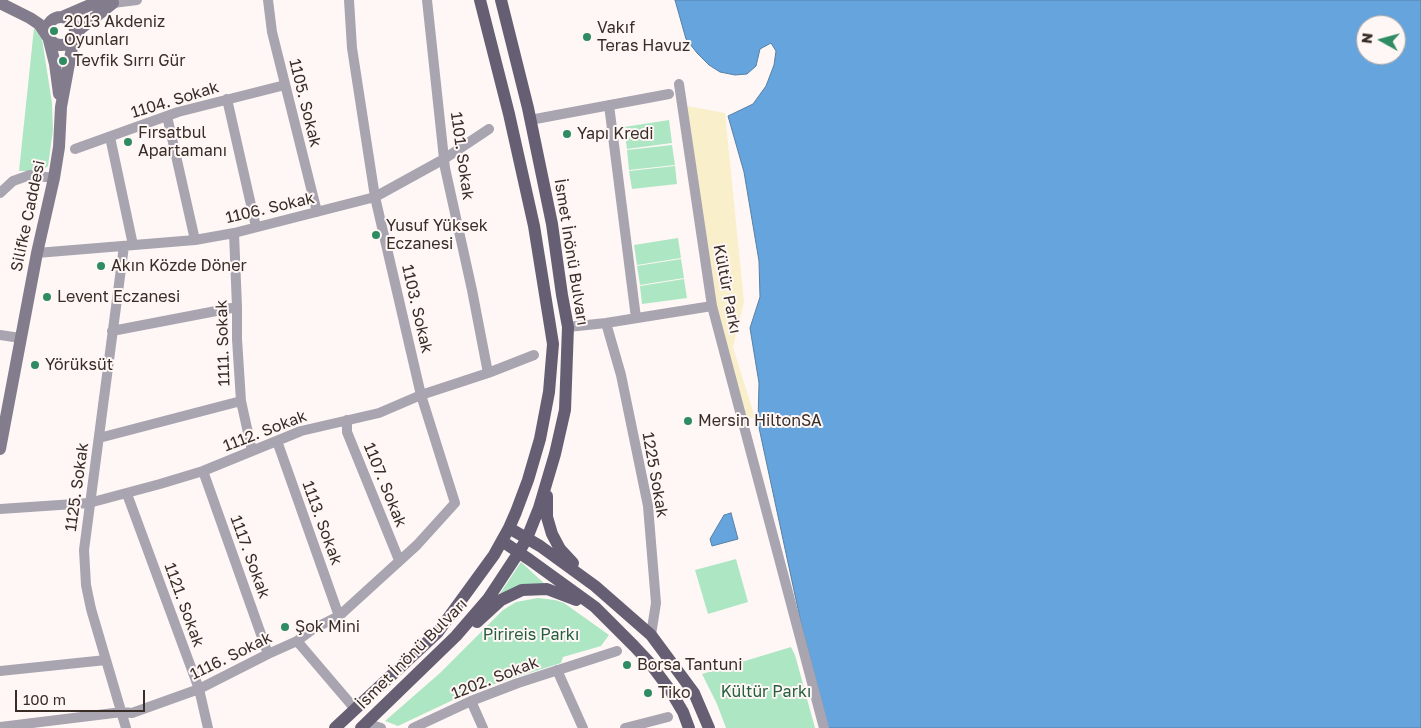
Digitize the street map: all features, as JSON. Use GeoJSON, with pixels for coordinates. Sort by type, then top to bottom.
{"type":"FeatureCollection","features":[{"type":"Feature","properties":{"kind":"main road","name":"İsmet İnönü Bulvarı"},"geometry":{"type":"LineString","coordinates":[[335,728],[438,632],[502,542],[528,480],[540,439],[549,392],[553,344],[534,226],[509,114],[480,0]]}},
{"type":"Feature","properties":{"kind":"main road","name":"İsmet İnönü Bulvarı"},"geometry":{"type":"LineString","coordinates":[[361,728],[456,636],[488,599],[519,552],[539,508],[555,454],[564,410],[568,327],[552,224],[530,120],[501,0]]}},
{"type":"Feature","properties":{"kind":"main road"},"geometry":{"type":"LineString","coordinates":[[555,454],[547,500],[549,526],[560,549],[587,575],[595,586]]}},
{"type":"Feature","properties":{"kind":"main road"},"geometry":{"type":"LineString","coordinates":[[509,528],[527,538],[595,586],[651,636],[694,693],[709,728]]}},
{"type":"Feature","properties":{"kind":"main road"},"geometry":{"type":"LineString","coordinates":[[502,542],[519,552],[595,607],[649,662],[670,690],[683,712],[689,728]]}},
{"type":"Feature","properties":{"kind":"main road"},"geometry":{"type":"LineString","coordinates":[[456,636],[475,624],[501,600],[530,588],[547,589],[595,607]]}},
{"type":"Feature","properties":{"kind":"street"},"geometry":{"type":"LineString","coordinates":[[61,107],[55,64],[48,38],[48,25],[57,18],[90,5],[130,0]]}},
{"type":"Feature","properties":{"kind":"street","name":"1105. Sokak"},"geometry":{"type":"LineString","coordinates":[[268,0],[272,32],[317,212]]}},
{"type":"Feature","properties":{"kind":"street","name":"1103. Sokak"},"geometry":{"type":"LineString","coordinates":[[349,0],[352,48],[375,197],[421,395],[455,504]]}},
{"type":"Feature","properties":{"kind":"street","name":"1101. Sokak"},"geometry":{"type":"LineString","coordinates":[[427,0],[444,159],[488,373]]}},
{"type":"Feature","properties":{"kind":"street"},"geometry":{"type":"LineString","coordinates":[[0,3],[39,24],[48,38],[60,46],[68,44],[74,35],[113,3]]}},
{"type":"Feature","properties":{"kind":"street"},"geometry":{"type":"LineString","coordinates":[[30,18],[57,18],[70,20],[73,24],[74,35],[61,107]]}},
{"type":"Feature","properties":{"kind":"street","name":"Kültür Parkı"},"geometry":{"type":"LineString","coordinates":[[679,84],[712,306],[824,728]]}},
{"type":"Feature","properties":{"kind":"street","name":"1104. Sokak"},"geometry":{"type":"LineString","coordinates":[[75,149],[167,116],[285,85]]}},
{"type":"Feature","properties":{"kind":"street"},"geometry":{"type":"LineString","coordinates":[[530,120],[669,94]]}},
{"type":"Feature","properties":{"kind":"street"},"geometry":{"type":"LineString","coordinates":[[227,99],[256,227]]}},
{"type":"Feature","properties":{"kind":"street"},"geometry":{"type":"LineString","coordinates":[[609,105],[636,318]]}},
{"type":"Feature","properties":{"kind":"street","name":"Silifke Caddesi"},"geometry":{"type":"LineString","coordinates":[[0,448],[37,253],[54,178],[59,147],[61,107]]}},
{"type":"Feature","properties":{"kind":"street"},"geometry":{"type":"LineString","coordinates":[[167,116],[195,240]]}},
{"type":"Feature","properties":{"kind":"street","name":"1106. Sokak"},"geometry":{"type":"LineString","coordinates":[[37,253],[195,240],[234,233],[375,197],[444,159],[490,129]]}},
{"type":"Feature","properties":{"kind":"street"},"geometry":{"type":"LineString","coordinates":[[110,137],[128,246]]}},
{"type":"Feature","properties":{"kind":"street"},"geometry":{"type":"LineString","coordinates":[[0,192],[13,181],[30,176],[54,178]]}},
{"type":"Feature","properties":{"kind":"street","name":"1111. Sokak"},"geometry":{"type":"LineString","coordinates":[[234,233],[241,401],[252,451]]}},
{"type":"Feature","properties":{"kind":"street","name":"1125. Sokak"},"geometry":{"type":"LineString","coordinates":[[126,728],[86,585],[84,550],[112,331],[128,246]]}},
{"type":"Feature","properties":{"kind":"street"},"geometry":{"type":"LineString","coordinates":[[568,327],[606,323],[712,306]]}},
{"type":"Feature","properties":{"kind":"street"},"geometry":{"type":"LineString","coordinates":[[112,331],[237,307]]}},
{"type":"Feature","properties":{"kind":"street","name":"1225 Sokak"},"geometry":{"type":"LineString","coordinates":[[606,323],[621,376],[648,506],[656,603],[651,636]]}},
{"type":"Feature","properties":{"kind":"street"},"geometry":{"type":"LineString","coordinates":[[0,335],[20,338]]}},
{"type":"Feature","properties":{"kind":"street","name":"1112. Sokak"},"geometry":{"type":"LineString","coordinates":[[0,509],[89,503],[127,494],[203,471],[301,431],[379,413],[421,395],[488,373],[534,355]]}},
{"type":"Feature","properties":{"kind":"street"},"geometry":{"type":"LineString","coordinates":[[99,438],[241,401]]}},
{"type":"Feature","properties":{"kind":"street","name":"1107. Sokak"},"geometry":{"type":"LineString","coordinates":[[347,420],[347,432],[399,560]]}},
{"type":"Feature","properties":{"kind":"street","name":"1113. Sokak"},"geometry":{"type":"LineString","coordinates":[[277,440],[339,616]]}},
{"type":"Feature","properties":{"kind":"street","name":"1117. Sokak"},"geometry":{"type":"LineString","coordinates":[[203,471],[268,654]]}},
{"type":"Feature","properties":{"kind":"street","name":"1121. Sokak"},"geometry":{"type":"LineString","coordinates":[[127,494],[198,689],[208,728]]}},
{"type":"Feature","properties":{"kind":"street","name":"1116. Sokak"},"geometry":{"type":"LineString","coordinates":[[0,727],[122,712],[132,713],[198,689],[297,641],[313,629],[339,616],[416,545],[455,504]]}},
{"type":"Feature","properties":{"kind":"street"},"geometry":{"type":"LineString","coordinates":[[297,641],[355,709]]}},
{"type":"Feature","properties":{"kind":"street","name":"1202. Sokak"},"geometry":{"type":"LineString","coordinates":[[413,728],[471,701],[518,683],[617,651]]}},
{"type":"Feature","properties":{"kind":"street"},"geometry":{"type":"LineString","coordinates":[[0,671],[106,660]]}},
{"type":"Feature","properties":{"kind":"street"},"geometry":{"type":"LineString","coordinates":[[557,670],[583,728]]}},
{"type":"Feature","properties":{"kind":"street"},"geometry":{"type":"LineString","coordinates":[[471,701],[483,728]]}},
{"type":"Feature","properties":{"kind":"street"},"geometry":{"type":"LineString","coordinates":[[625,728],[668,717]]}},
{"type":"Feature","properties":{"kind":"street"},"geometry":{"type":"LineString","coordinates":[[366,728],[375,726],[381,728]]}},
{"type":"Feature","properties":{"kind":"green space"},"geometry":{"type":"Polygon","coordinates":[[[34,28],[42,39],[52,103],[53,130],[48,166],[41,171],[19,171],[34,28]]]}},
{"type":"Feature","properties":{"kind":"green space"},"geometry":{"type":"Polygon","coordinates":[[[669,120],[672,143],[627,149],[624,127],[669,120]]]}},
{"type":"Feature","properties":{"kind":"green space"},"geometry":{"type":"Polygon","coordinates":[[[672,145],[675,165],[629,170],[627,150],[672,145]]]}},
{"type":"Feature","properties":{"kind":"green space"},"geometry":{"type":"Polygon","coordinates":[[[675,166],[677,184],[632,189],[629,171],[675,166]]]}},
{"type":"Feature","properties":{"kind":"green space"},"geometry":{"type":"Polygon","coordinates":[[[678,238],[681,258],[637,265],[634,245],[678,238]]]}},
{"type":"Feature","properties":{"kind":"green space"},"geometry":{"type":"Polygon","coordinates":[[[681,259],[684,278],[640,285],[637,266],[681,259]]]}},
{"type":"Feature","properties":{"kind":"green space"},"geometry":{"type":"Polygon","coordinates":[[[684,279],[687,298],[642,304],[640,286],[684,279]]]}},
{"type":"Feature","properties":{"kind":"green space"},"geometry":{"type":"Polygon","coordinates":[[[736,559],[748,602],[708,614],[695,570],[736,559]]]}},
{"type":"Feature","properties":{"kind":"green space"},"geometry":{"type":"Polygon","coordinates":[[[521,562],[547,586],[499,595],[521,562]]]}},
{"type":"Feature","properties":{"kind":"green space","name":"Pirireis Parkı"},"geometry":{"type":"Polygon","coordinates":[[[538,598],[564,603],[609,635],[601,646],[563,657],[561,663],[472,691],[398,726],[385,721],[440,673],[503,610],[516,602],[538,598]]]}},
{"type":"Feature","properties":{"kind":"green space","name":"Kültür Parkı"},"geometry":{"type":"Polygon","coordinates":[[[791,647],[795,655],[815,728],[726,728],[717,704],[702,674],[791,647]]]}},
{"type":"Feature","properties":{"kind":"sand"},"geometry":{"type":"Polygon","coordinates":[[[687,106],[725,113],[744,302],[733,347],[755,418],[743,418],[713,300],[687,106]]]}},
{"type":"Feature","properties":{"kind":"water"},"geometry":{"type":"Polygon","coordinates":[[[675,0],[1421,0],[1421,728],[828,728],[801,623],[758,423],[759,383],[750,328],[760,297],[759,261],[744,172],[728,116],[753,104],[766,86],[774,65],[776,51],[771,43],[760,49],[756,66],[747,74],[735,75],[720,72],[709,65],[686,39],[675,0]]]}},
{"type":"Feature","properties":{"kind":"water"},"geometry":{"type":"Polygon","coordinates":[[[731,513],[738,539],[712,546],[710,539],[724,515],[731,513]]]}},
{"type":"Feature","properties":{"kind":"place","name":"2013 Akdeniz Oyunları"},"geometry":{"type":"Point","coordinates":[54,31]}},
{"type":"Feature","properties":{"kind":"place","name":"Vakıf Teras Havuz"},"geometry":{"type":"Point","coordinates":[587,37]}},
{"type":"Feature","properties":{"kind":"place","name":"Tevfik Sırrı Gür"},"geometry":{"type":"Point","coordinates":[63,61]}},
{"type":"Feature","properties":{"kind":"place","name":"Yapı Kredi"},"geometry":{"type":"Point","coordinates":[567,134]}},
{"type":"Feature","properties":{"kind":"place","name":"Fırsatbul Apartamanı"},"geometry":{"type":"Point","coordinates":[128,142]}},
{"type":"Feature","properties":{"kind":"place","name":"Yusuf Yüksek Eczanesi"},"geometry":{"type":"Point","coordinates":[376,235]}},
{"type":"Feature","properties":{"kind":"place","name":"Akın Közde Döner"},"geometry":{"type":"Point","coordinates":[101,266]}},
{"type":"Feature","properties":{"kind":"place","name":"Levent Eczanesi"},"geometry":{"type":"Point","coordinates":[47,297]}},
{"type":"Feature","properties":{"kind":"place","name":"Yörüksüt"},"geometry":{"type":"Point","coordinates":[35,365]}},
{"type":"Feature","properties":{"kind":"place","name":"Mersin HiltonSA"},"geometry":{"type":"Point","coordinates":[688,421]}},
{"type":"Feature","properties":{"kind":"place","name":"Şok Mini"},"geometry":{"type":"Point","coordinates":[285,627]}},
{"type":"Feature","properties":{"kind":"place","name":"Borsa Tantuni"},"geometry":{"type":"Point","coordinates":[627,665]}},
{"type":"Feature","properties":{"kind":"place","name":"Тiko"},"geometry":{"type":"Point","coordinates":[648,693]}}]}
